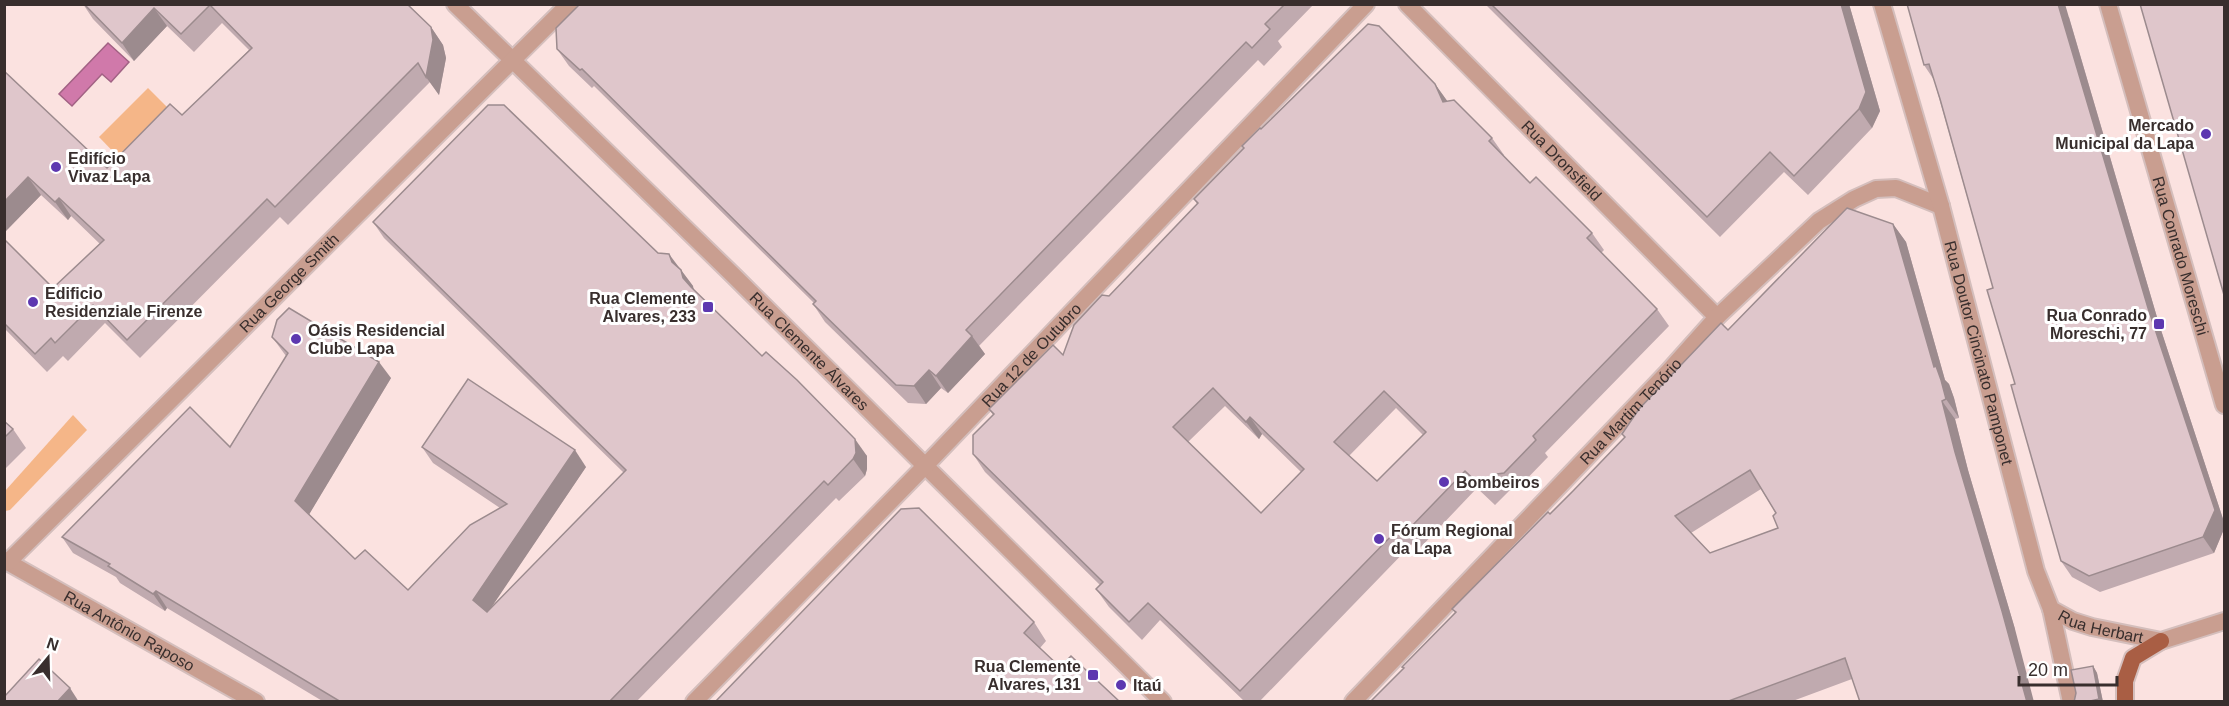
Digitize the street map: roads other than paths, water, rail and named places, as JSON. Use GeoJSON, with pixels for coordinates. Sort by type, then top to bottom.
{"type":"FeatureCollection","features":[{"type":"Feature","properties":{"kind":"main road"},"geometry":{"type":"LineString","coordinates":[[2125,702],[2125,681],[2133,658],[2161,641]]}},
{"type":"Feature","properties":{"kind":"street","name":"Rua Clemente Álvares"},"geometry":{"type":"LineString","coordinates":[[455,4],[1163,702]]}},
{"type":"Feature","properties":{"kind":"street","name":"Rua George Smith"},"geometry":{"type":"LineString","coordinates":[[6,561],[569,4]]}},
{"type":"Feature","properties":{"kind":"street","name":"Rua 12 de Outubro"},"geometry":{"type":"LineString","coordinates":[[694,702],[926,466],[1366,4]]}},
{"type":"Feature","properties":{"kind":"street","name":"Rua Dronsfield"},"geometry":{"type":"LineString","coordinates":[[1407,4],[1717,317]]}},
{"type":"Feature","properties":{"kind":"street","name":"Rua Doutor Cincinato Pamponet"},"geometry":{"type":"LineString","coordinates":[[1882,4],[1941,206],[2037,571],[2051,609],[2071,702]]}},
{"type":"Feature","properties":{"kind":"street","name":"Rua Conrado Moreschi"},"geometry":{"type":"LineString","coordinates":[[2108,4],[2224,405]]}},
{"type":"Feature","properties":{"kind":"street","name":"Rua Martim Tenório"},"geometry":{"type":"LineString","coordinates":[[1353,702],[1667,373],[1717,317],[1819,221],[1854,199],[1876,189],[1896,188],[1941,206]]}},
{"type":"Feature","properties":{"kind":"street","name":"Rua Antônio Raposo"},"geometry":{"type":"LineString","coordinates":[[6,561],[256,702]]}},
{"type":"Feature","properties":{"kind":"street","name":"Rua Herbart"},"geometry":{"type":"LineString","coordinates":[[2051,609],[2073,621],[2161,641],[2224,621]]}},
{"type":"Feature","properties":{"kind":"place","name":"Mercado Municipal da Lapa"},"geometry":{"type":"Point","coordinates":[2206,134]}},
{"type":"Feature","properties":{"kind":"place","name":"Edifício Vivaz Lapa"},"geometry":{"type":"Point","coordinates":[56,167]}},
{"type":"Feature","properties":{"kind":"place","name":"Edificio Residenziale Firenze"},"geometry":{"type":"Point","coordinates":[33,302]}},
{"type":"Feature","properties":{"kind":"place","name":"Rua Clemente Alvares, 233"},"geometry":{"type":"Point","coordinates":[708,307]}},
{"type":"Feature","properties":{"kind":"place","name":"Rua Conrado Moreschi, 77"},"geometry":{"type":"Point","coordinates":[2159,324]}},
{"type":"Feature","properties":{"kind":"place","name":"Oásis Residencial Clube Lapa"},"geometry":{"type":"Point","coordinates":[296,339]}},
{"type":"Feature","properties":{"kind":"place","name":"Bombeiros"},"geometry":{"type":"Point","coordinates":[1444,482]}},
{"type":"Feature","properties":{"kind":"place","name":"Fórum Regional da Lapa"},"geometry":{"type":"Point","coordinates":[1379,539]}},
{"type":"Feature","properties":{"kind":"place","name":"Rua Clemente Alvares, 131"},"geometry":{"type":"Point","coordinates":[1093,675]}},
{"type":"Feature","properties":{"kind":"place","name":"Itaú"},"geometry":{"type":"Point","coordinates":[1121,685]}}]}
